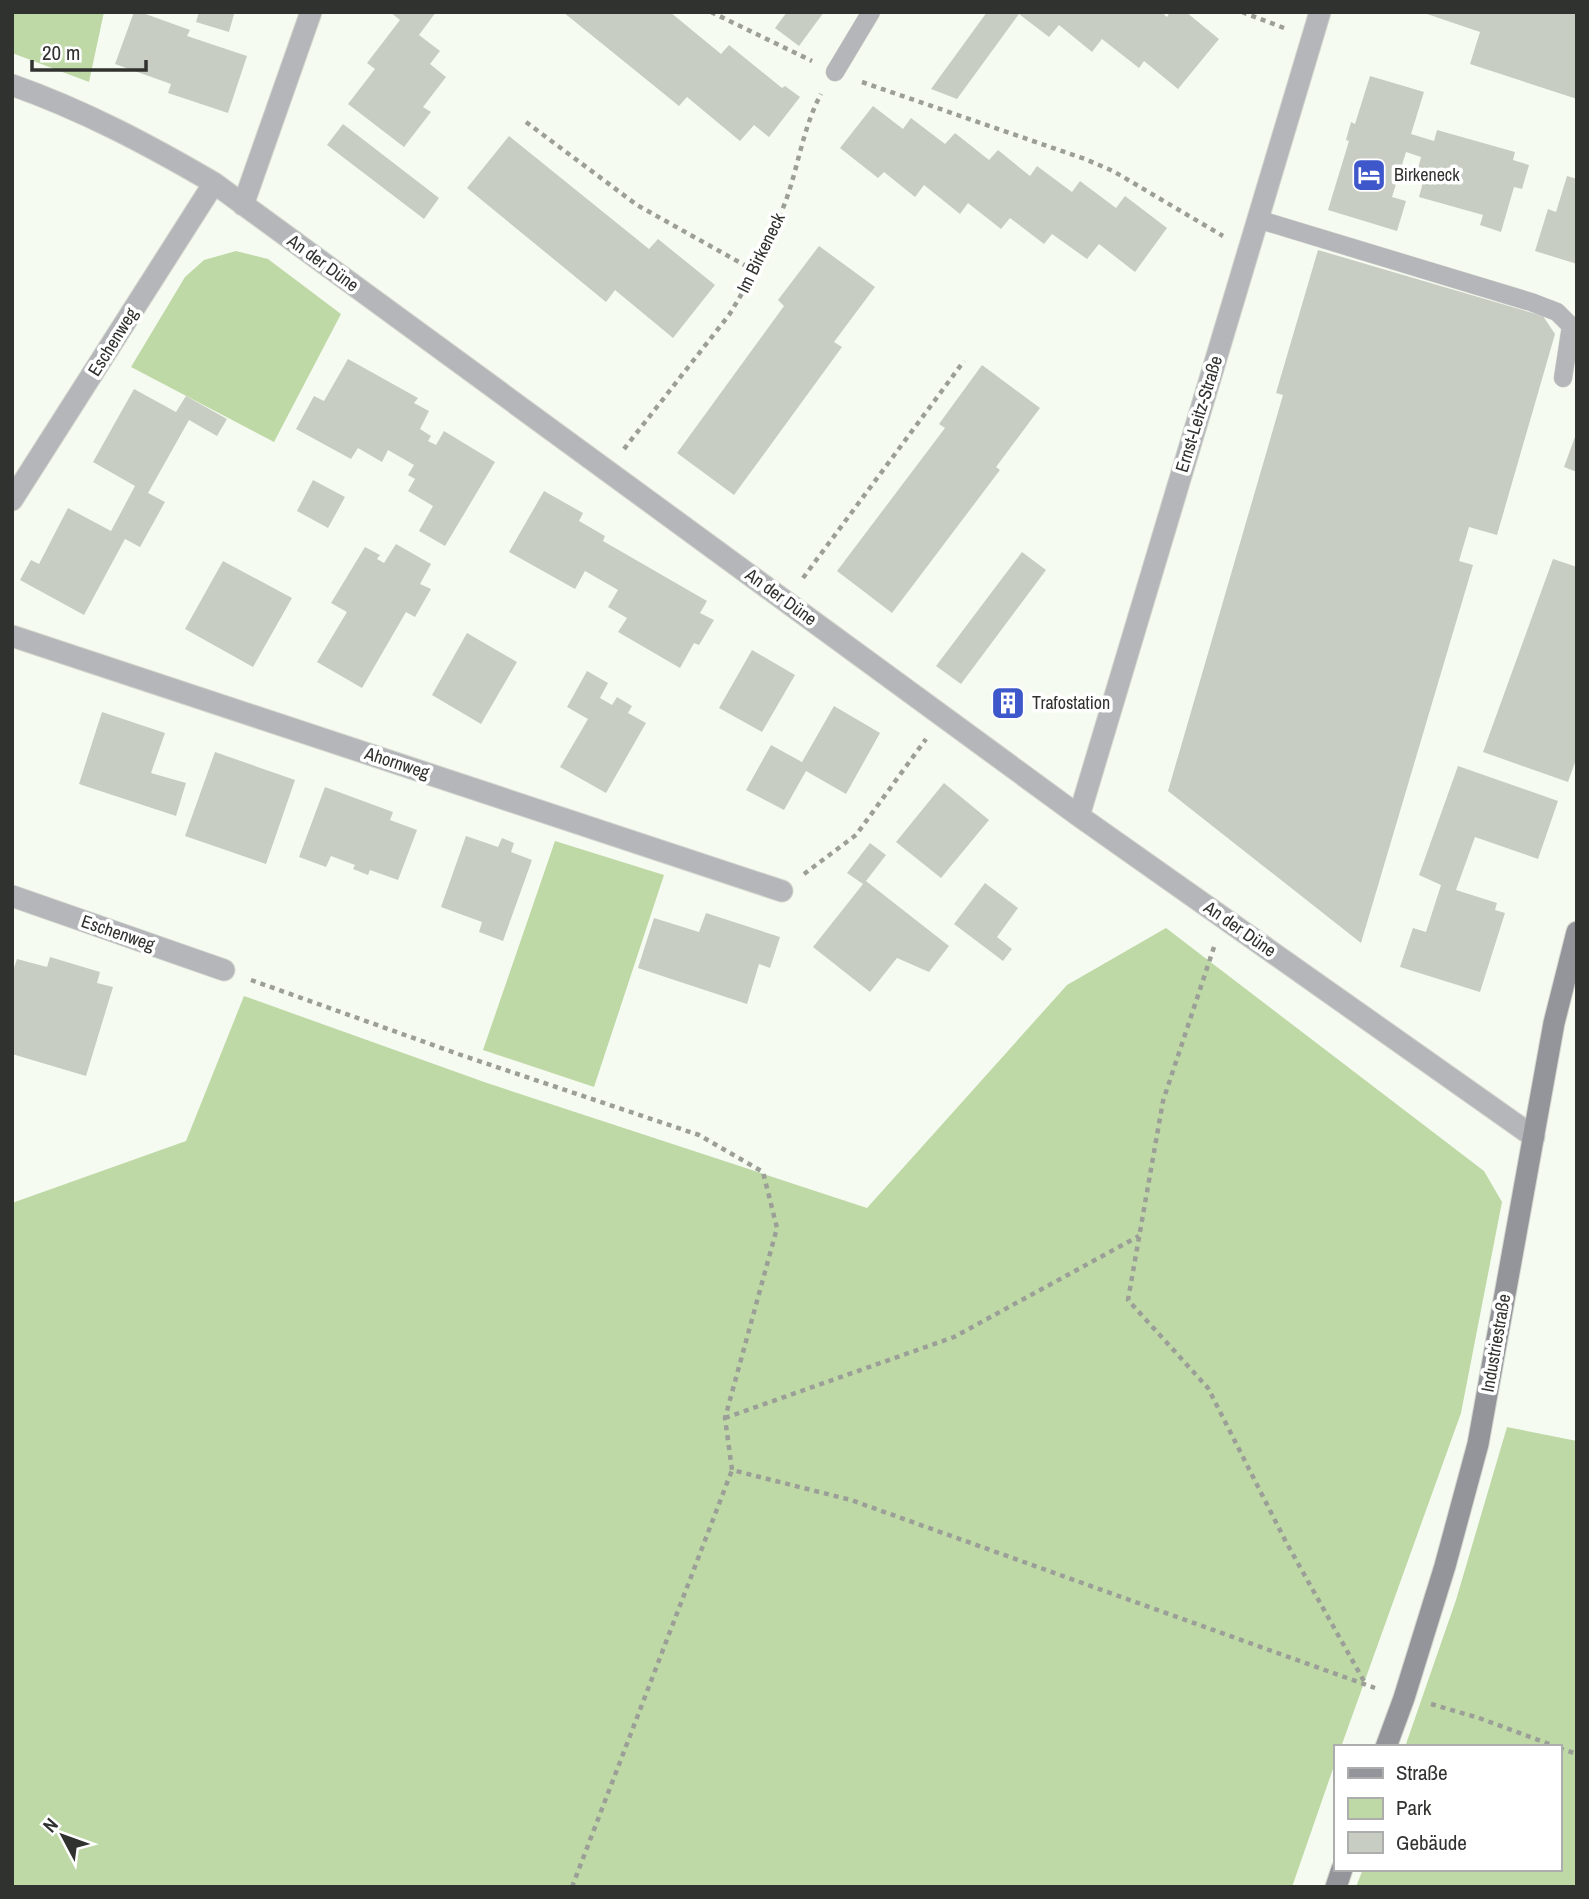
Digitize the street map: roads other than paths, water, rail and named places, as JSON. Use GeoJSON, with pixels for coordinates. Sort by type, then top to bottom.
{"type":"FeatureCollection","features":[{"type":"Feature","properties":{"kind":"street"},"geometry":{"type":"LineString","coordinates":[[243,205],[311,12]]}},
{"type":"Feature","properties":{"kind":"street","name":"Ernst-Leitz-Straße"},"geometry":{"type":"LineString","coordinates":[[1079,816],[1320,12]]}},
{"type":"Feature","properties":{"kind":"street","name":"An der Düne"},"geometry":{"type":"LineString","coordinates":[[12,85],[40,94],[115,129],[214,183],[1079,816],[1534,1137]]}},
{"type":"Feature","properties":{"kind":"street","name":"Eschenweg"},"geometry":{"type":"LineString","coordinates":[[12,500],[214,183]]}},
{"type":"Feature","properties":{"kind":"street","name":"Ahornweg"},"geometry":{"type":"LineString","coordinates":[[12,636],[782,891]]}},
{"type":"Feature","properties":{"kind":"street","name":"Eschenweg"},"geometry":{"type":"LineString","coordinates":[[12,896],[224,970]]}},
{"type":"Feature","properties":{"kind":"street","name":"Industriestraße"},"geometry":{"type":"LineString","coordinates":[[1387,1745],[1445,1566],[1478,1444],[1560,996],[1577,932]]}},
{"type":"Feature","properties":{"kind":"lane"},"geometry":{"type":"LineString","coordinates":[[835,72],[871,12]]}},
{"type":"Feature","properties":{"kind":"lane"},"geometry":{"type":"LineString","coordinates":[[1257,219],[1557,312],[1571,326],[1563,378]]}},
{"type":"Feature","properties":{"kind":"place","name":"Birkeneck"},"geometry":{"type":"Point","coordinates":[1369,175]}},
{"type":"Feature","properties":{"kind":"place","name":"Trafostation"},"geometry":{"type":"Point","coordinates":[1008,703]}}]}
